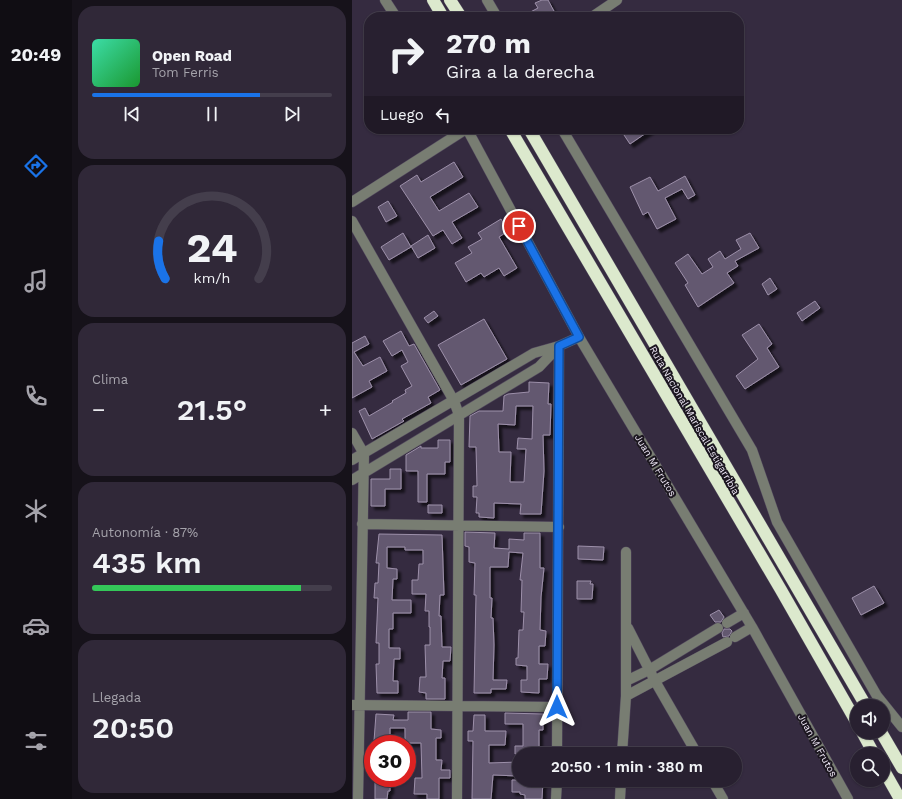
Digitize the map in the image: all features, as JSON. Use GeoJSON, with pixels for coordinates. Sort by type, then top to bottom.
{"type":"FeatureCollection","features":[{"type":"Feature","properties":{"kind":"highway"},"geometry":{"type":"LineString","coordinates":[[433,0],[440,12]]}},
{"type":"Feature","properties":{"kind":"highway"},"geometry":{"type":"LineString","coordinates":[[450,0],[458,12]]}},
{"type":"Feature","properties":{"kind":"highway","name":"Ruta Nacional Mariscal Estigarribia"},"geometry":{"type":"LineString","coordinates":[[513,134],[773,576],[850,711]]}},
{"type":"Feature","properties":{"kind":"highway","name":"Ruta Nacional Mariscal Estigarribia"},"geometry":{"type":"LineString","coordinates":[[532,134],[862,699]]}},
{"type":"Feature","properties":{"kind":"highway"},"geometry":{"type":"LineString","coordinates":[[885,739],[902,768]]}},
{"type":"Feature","properties":{"kind":"highway"},"geometry":{"type":"LineString","coordinates":[[890,781],[900,799]]}},
{"type":"Feature","properties":{"kind":"street"},"geometry":{"type":"LineString","coordinates":[[385,0],[393,12]]}},
{"type":"Feature","properties":{"kind":"street"},"geometry":{"type":"LineString","coordinates":[[487,0],[494,12]]}},
{"type":"Feature","properties":{"kind":"street"},"geometry":{"type":"LineString","coordinates":[[599,12],[617,0]]}},
{"type":"Feature","properties":{"kind":"street"},"geometry":{"type":"LineString","coordinates":[[352,202],[459,134]]}},
{"type":"Feature","properties":{"kind":"street","name":"Juan M Frutos"},"geometry":{"type":"LineString","coordinates":[[470,134],[579,337],[744,613],[848,799]]}},
{"type":"Feature","properties":{"kind":"street"},"geometry":{"type":"LineString","coordinates":[[565,134],[752,450],[777,522],[877,696],[902,727]]}},
{"type":"Feature","properties":{"kind":"street"},"geometry":{"type":"LineString","coordinates":[[352,221],[454,401],[459,415],[458,706],[456,799]]}},
{"type":"Feature","properties":{"kind":"street"},"geometry":{"type":"LineString","coordinates":[[352,460],[534,353],[559,346],[579,337]]}},
{"type":"Feature","properties":{"kind":"street"},"geometry":{"type":"LineString","coordinates":[[352,480],[539,367],[559,346]]}},
{"type":"Feature","properties":{"kind":"street"},"geometry":{"type":"LineString","coordinates":[[557,747],[559,346]]}},
{"type":"Feature","properties":{"kind":"street"},"geometry":{"type":"LineString","coordinates":[[352,432],[364,454],[362,473],[362,524],[356,705],[358,799]]}},
{"type":"Feature","properties":{"kind":"street"},"geometry":{"type":"LineString","coordinates":[[362,524],[559,526]]}},
{"type":"Feature","properties":{"kind":"street"},"geometry":{"type":"LineString","coordinates":[[622,747],[626,696],[626,552]]}},
{"type":"Feature","properties":{"kind":"street"},"geometry":{"type":"LineString","coordinates":[[626,681],[649,670],[744,613]]}},
{"type":"Feature","properties":{"kind":"street"},"geometry":{"type":"LineString","coordinates":[[626,625],[655,682],[693,747]]}},
{"type":"Feature","properties":{"kind":"street"},"geometry":{"type":"LineString","coordinates":[[626,696],[655,682],[752,627]]}},
{"type":"Feature","properties":{"kind":"street"},"geometry":{"type":"LineString","coordinates":[[356,705],[557,707]]}},
{"type":"Feature","properties":{"kind":"street"},"geometry":{"type":"LineString","coordinates":[[556,799],[557,787]]}},
{"type":"Feature","properties":{"kind":"street"},"geometry":{"type":"LineString","coordinates":[[620,799],[621,787]]}},
{"type":"Feature","properties":{"kind":"street"},"geometry":{"type":"LineString","coordinates":[[716,787],[723,799]]}},
{"type":"Feature","properties":{"kind":"building"},"geometry":{"type":"Polygon","coordinates":[[[542,0],[548,0],[554,12],[530,12],[538,8],[535,3],[542,0]]]}},
{"type":"Feature","properties":{"kind":"building"},"geometry":{"type":"Polygon","coordinates":[[[623,134],[645,134],[630,144],[623,134]]]}},
{"type":"Feature","properties":{"kind":"building"},"geometry":{"type":"Polygon","coordinates":[[[454,162],[463,177],[430,197],[439,211],[469,193],[478,207],[452,222],[462,238],[452,244],[443,230],[433,236],[400,186],[417,175],[421,182],[454,162]]]}},
{"type":"Feature","properties":{"kind":"building"},"geometry":{"type":"Polygon","coordinates":[[[685,176],[695,195],[688,199],[682,189],[665,198],[676,219],[657,229],[648,212],[643,215],[630,187],[650,177],[658,191],[685,176]]]}},
{"type":"Feature","properties":{"kind":"building"},"geometry":{"type":"Polygon","coordinates":[[[388,201],[397,216],[386,222],[378,207],[388,201]]]}},
{"type":"Feature","properties":{"kind":"building"},"geometry":{"type":"Polygon","coordinates":[[[501,219],[508,231],[499,237],[517,268],[504,276],[499,268],[484,277],[481,273],[466,282],[455,263],[472,253],[468,247],[482,239],[478,233],[501,219]]]}},
{"type":"Feature","properties":{"kind":"building"},"geometry":{"type":"Polygon","coordinates":[[[403,233],[411,247],[389,260],[381,247],[403,233]]]}},
{"type":"Feature","properties":{"kind":"building"},"geometry":{"type":"Polygon","coordinates":[[[750,233],[759,248],[735,261],[738,266],[727,273],[734,283],[698,307],[685,285],[688,283],[675,263],[688,254],[702,274],[713,267],[708,259],[720,251],[725,259],[741,249],[736,240],[750,233]]]}},
{"type":"Feature","properties":{"kind":"building"},"geometry":{"type":"Polygon","coordinates":[[[428,235],[435,248],[418,258],[411,246],[428,235]]]}},
{"type":"Feature","properties":{"kind":"building"},"geometry":{"type":"Polygon","coordinates":[[[770,278],[777,289],[768,295],[762,284],[770,278]]]}},
{"type":"Feature","properties":{"kind":"building"},"geometry":{"type":"Polygon","coordinates":[[[815,301],[820,308],[802,321],[797,313],[815,301]]]}},
{"type":"Feature","properties":{"kind":"building"},"geometry":{"type":"Polygon","coordinates":[[[434,311],[438,316],[428,323],[424,318],[434,311]]]}},
{"type":"Feature","properties":{"kind":"building"},"geometry":{"type":"Polygon","coordinates":[[[484,319],[507,359],[461,385],[438,345],[484,319]]]}},
{"type":"Feature","properties":{"kind":"building"},"geometry":{"type":"Polygon","coordinates":[[[759,324],[772,344],[767,348],[779,367],[745,389],[736,376],[758,359],[742,335],[759,324]]]}},
{"type":"Feature","properties":{"kind":"building"},"geometry":{"type":"Polygon","coordinates":[[[401,331],[409,346],[414,344],[440,390],[428,397],[431,403],[402,419],[404,421],[372,439],[359,411],[365,408],[369,416],[406,393],[405,390],[412,386],[401,366],[408,362],[402,350],[392,356],[383,341],[401,331]]]}},
{"type":"Feature","properties":{"kind":"building"},"geometry":{"type":"Polygon","coordinates":[[[365,336],[369,344],[354,352],[363,366],[380,357],[387,371],[369,381],[372,387],[352,398],[352,343],[365,336]]]}},
{"type":"Feature","properties":{"kind":"building"},"geometry":{"type":"Polygon","coordinates":[[[529,382],[549,383],[548,404],[551,404],[550,435],[543,435],[544,471],[541,514],[520,514],[521,504],[494,503],[494,518],[479,517],[479,513],[476,513],[477,497],[473,497],[473,486],[477,486],[476,447],[469,447],[470,416],[479,411],[503,411],[504,396],[508,394],[529,392],[529,382]],[[516,406],[515,425],[498,424],[499,452],[511,452],[510,482],[524,482],[526,449],[517,449],[518,438],[532,439],[533,406],[516,406]]]}},
{"type":"Feature","properties":{"kind":"building"},"geometry":{"type":"Polygon","coordinates":[[[438,440],[450,440],[450,462],[445,462],[445,474],[427,474],[427,502],[418,502],[418,471],[406,471],[406,455],[421,446],[421,448],[438,448],[438,440]]]}},
{"type":"Feature","properties":{"kind":"building"},"geometry":{"type":"Polygon","coordinates":[[[390,469],[401,469],[401,489],[385,489],[385,506],[371,506],[371,479],[390,479],[390,469]]]}},
{"type":"Feature","properties":{"kind":"building"},"geometry":{"type":"Polygon","coordinates":[[[428,505],[442,505],[442,513],[428,513],[428,505]]]}},
{"type":"Feature","properties":{"kind":"building"},"geometry":{"type":"Polygon","coordinates":[[[465,532],[495,533],[494,548],[509,549],[509,539],[524,540],[524,533],[540,533],[540,568],[544,568],[540,630],[546,631],[545,646],[539,646],[539,664],[548,664],[547,679],[539,679],[539,693],[521,692],[521,680],[527,680],[527,666],[516,665],[516,658],[518,658],[519,630],[523,630],[524,612],[521,612],[522,580],[520,580],[523,553],[509,552],[508,567],[490,567],[490,598],[492,598],[491,618],[493,618],[494,645],[493,680],[507,680],[506,689],[491,689],[491,693],[474,693],[476,595],[474,595],[475,563],[469,562],[469,547],[465,546],[465,532]]]}},
{"type":"Feature","properties":{"kind":"building"},"geometry":{"type":"Polygon","coordinates":[[[379,534],[442,535],[444,595],[440,595],[439,616],[441,616],[442,647],[451,647],[450,661],[443,661],[442,678],[445,678],[445,699],[426,699],[426,693],[419,692],[420,677],[426,677],[425,645],[430,645],[429,611],[425,611],[426,594],[412,594],[412,580],[418,580],[419,564],[423,564],[423,550],[405,550],[405,547],[387,547],[387,568],[397,569],[397,579],[393,579],[392,600],[411,600],[411,613],[393,613],[393,629],[389,629],[389,648],[400,648],[400,659],[394,659],[393,681],[398,681],[398,693],[377,693],[376,664],[379,664],[379,643],[376,643],[378,598],[374,598],[375,583],[378,583],[379,563],[376,563],[379,534]]]}},
{"type":"Feature","properties":{"kind":"building"},"geometry":{"type":"Polygon","coordinates":[[[578,546],[604,547],[603,560],[578,559],[578,546]]]}},
{"type":"Feature","properties":{"kind":"building"},"geometry":{"type":"Polygon","coordinates":[[[577,581],[591,581],[590,584],[593,584],[592,599],[577,599],[577,581]]]}},
{"type":"Feature","properties":{"kind":"building"},"geometry":{"type":"Polygon","coordinates":[[[874,586],[884,603],[861,615],[852,598],[874,586]]]}},
{"type":"Feature","properties":{"kind":"building"},"geometry":{"type":"Polygon","coordinates":[[[719,610],[724,617],[721,622],[715,622],[710,615],[719,610]]]}},
{"type":"Feature","properties":{"kind":"building"},"geometry":{"type":"Polygon","coordinates":[[[724,629],[730,629],[732,631],[729,636],[723,637],[722,633],[724,629]]]}},
{"type":"Feature","properties":{"kind":"building"},"geometry":{"type":"Polygon","coordinates":[[[408,712],[431,712],[431,729],[441,730],[441,738],[436,738],[436,760],[442,760],[441,770],[450,770],[450,778],[439,778],[439,799],[427,799],[427,794],[414,794],[416,778],[422,778],[421,743],[416,743],[416,735],[405,735],[405,728],[390,728],[390,735],[374,735],[376,714],[394,715],[393,720],[408,720],[408,712]]]}},
{"type":"Feature","properties":{"kind":"building"},"geometry":{"type":"Polygon","coordinates":[[[505,713],[543,714],[543,730],[539,730],[539,747],[515,747],[523,746],[523,724],[505,724],[505,713]]]}},
{"type":"Feature","properties":{"kind":"building"},"geometry":{"type":"Polygon","coordinates":[[[474,715],[485,715],[485,731],[506,731],[505,745],[489,745],[489,763],[512,762],[512,776],[493,775],[491,799],[472,799],[473,741],[468,741],[468,731],[473,731],[474,715]]]}},
{"type":"Feature","properties":{"kind":"building"},"geometry":{"type":"Polygon","coordinates":[[[375,787],[390,787],[387,799],[375,799],[375,787]]]}},
{"type":"Feature","properties":{"kind":"building"},"geometry":{"type":"Polygon","coordinates":[[[512,787],[543,787],[542,799],[525,799],[525,795],[520,794],[520,792],[512,792],[512,787]]]}},
{"type":"Feature","properties":{"kind":"route"},"geometry":{"type":"LineString","coordinates":[[519,226],[579,337],[559,346],[557,707]]}}]}
